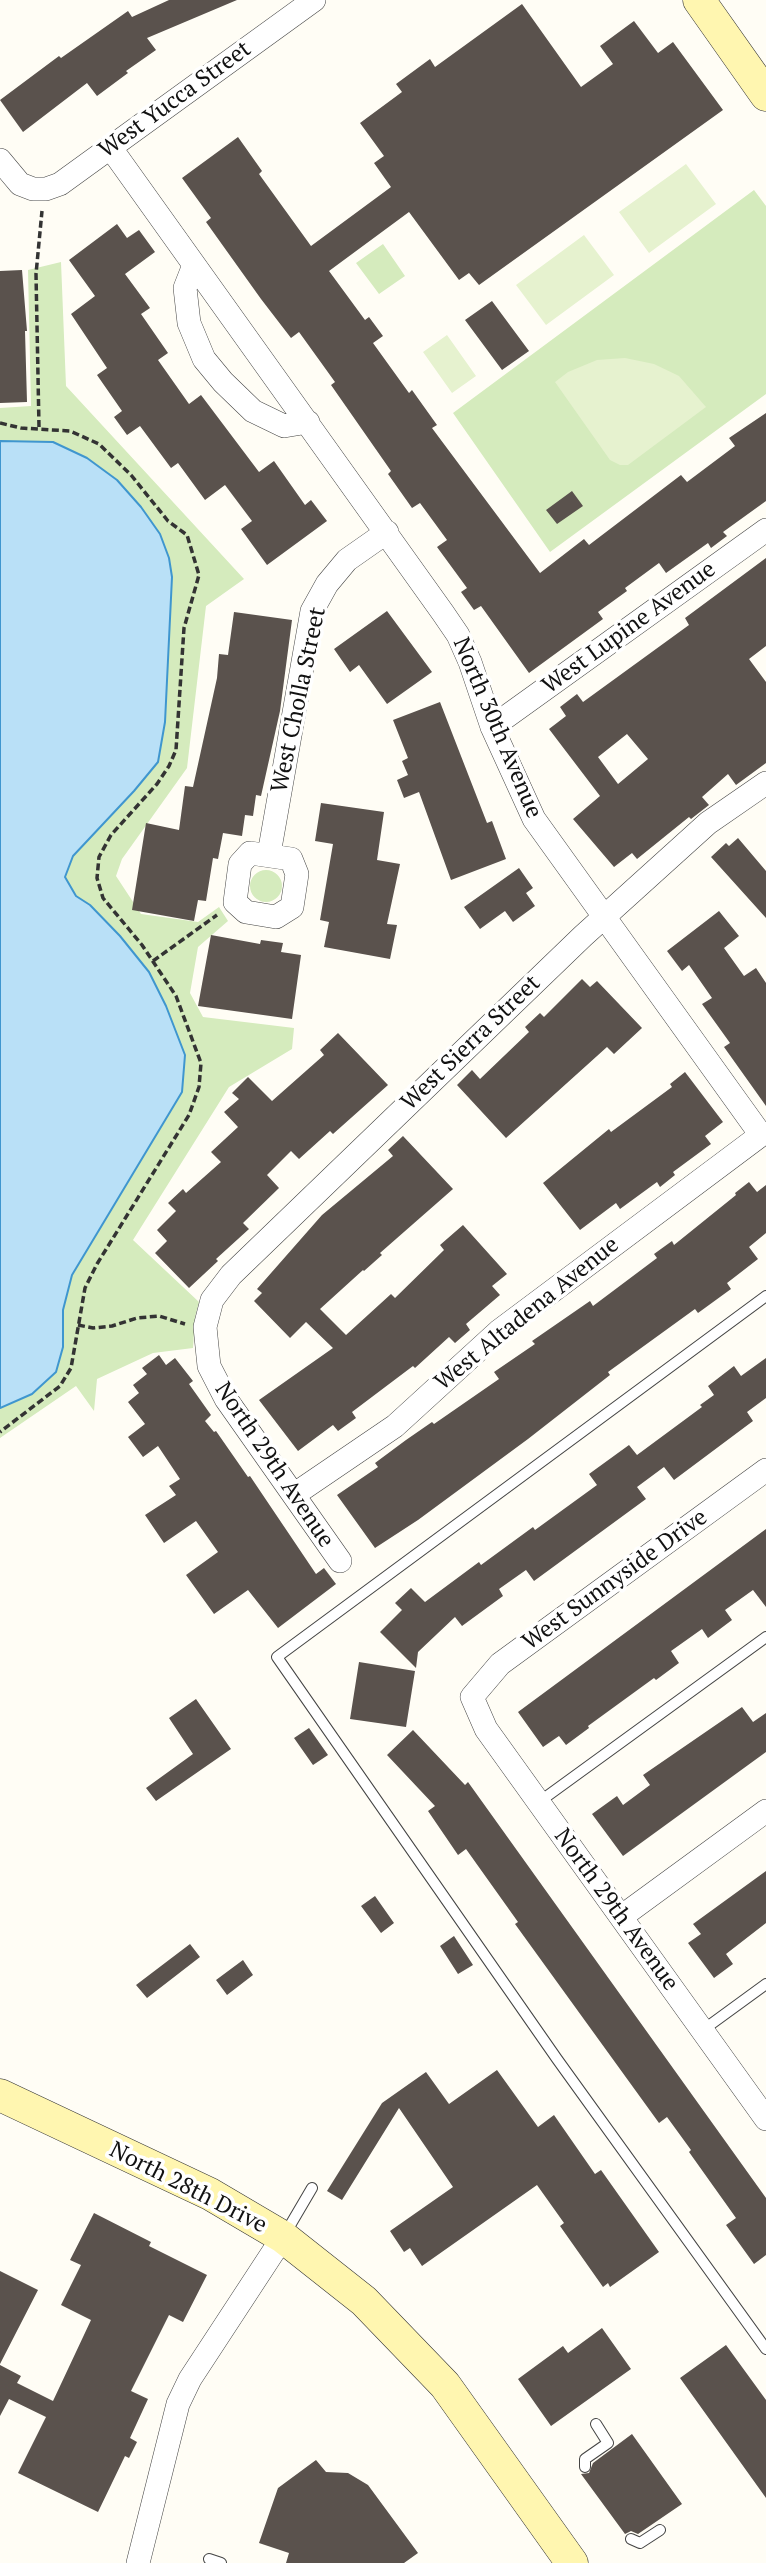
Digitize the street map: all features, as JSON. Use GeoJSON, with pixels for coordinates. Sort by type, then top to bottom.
{"type":"FeatureCollection","features":[{"type":"Feature","properties":{"kind":"street","name":"West Yucca Street"},"geometry":{"type":"LineString","coordinates":[[38,197],[46,189],[60,184],[314,0]]}},
{"type":"Feature","properties":{"kind":"street"},"geometry":{"type":"LineString","coordinates":[[699,0],[766,95]]}},
{"type":"Feature","properties":{"kind":"street","name":"North 30th Avenue"},"geometry":{"type":"LineString","coordinates":[[110,147],[458,635],[492,727],[534,819],[761,1135]]}},
{"type":"Feature","properties":{"kind":"street"},"geometry":{"type":"LineString","coordinates":[[0,160],[20,184],[38,197]]}},
{"type":"Feature","properties":{"kind":"street"},"geometry":{"type":"LineString","coordinates":[[194,265],[185,288],[189,323],[204,359],[253,411],[284,426],[308,422]]}},
{"type":"Feature","properties":{"kind":"street","name":"West Lupine Avenue"},"geometry":{"type":"LineString","coordinates":[[492,727],[766,530]]}},
{"type":"Feature","properties":{"kind":"street","name":"West Cholla Street"},"geometry":{"type":"LineString","coordinates":[[269,855],[312,611],[327,584],[346,560],[387,532]]}},
{"type":"Feature","properties":{"kind":"street","name":"West Sierra Street"},"geometry":{"type":"LineString","coordinates":[[205,1326],[212,1300],[231,1275],[605,916],[708,823],[766,783]]}},
{"type":"Feature","properties":{"kind":"street"},"geometry":{"type":"LineString","coordinates":[[250,853],[269,855],[291,859],[298,874],[292,907],[276,917],[246,912],[235,902],[240,864],[250,853]]}},
{"type":"Feature","properties":{"kind":"street","name":"West Altadena Avenue"},"geometry":{"type":"LineString","coordinates":[[295,1494],[395,1426],[460,1365],[538,1300],[761,1135]]}},
{"type":"Feature","properties":{"kind":"street","name":"North 29th Avenue"},"geometry":{"type":"LineString","coordinates":[[205,1326],[209,1366],[226,1399],[340,1561]]}},
{"type":"Feature","properties":{"kind":"street","name":"West Sunnyside Drive"},"geometry":{"type":"LineString","coordinates":[[472,1697],[500,1664],[766,1470]]}},
{"type":"Feature","properties":{"kind":"street","name":"North 29th Avenue"},"geometry":{"type":"LineString","coordinates":[[472,1697],[486,1729],[766,2119]]}},
{"type":"Feature","properties":{"kind":"street"},"geometry":{"type":"LineString","coordinates":[[621,1917],[766,1811]]}},
{"type":"Feature","properties":{"kind":"street","name":"North 28th Drive"},"geometry":{"type":"LineString","coordinates":[[0,2095],[210,2194],[283,2237],[364,2301],[445,2385],[572,2563]]}},
{"type":"Feature","properties":{"kind":"street"},"geometry":{"type":"LineString","coordinates":[[138,2563],[177,2404],[190,2379],[283,2237]]}},
{"type":"Feature","properties":{"kind":"lane"},"geometry":{"type":"LineString","coordinates":[[766,1296],[277,1657],[549,2048],[766,2349]]}},
{"type":"Feature","properties":{"kind":"lane"},"geometry":{"type":"LineString","coordinates":[[539,1802],[766,1637]]}},
{"type":"Feature","properties":{"kind":"lane"},"geometry":{"type":"LineString","coordinates":[[703,2030],[766,1984]]}},
{"type":"Feature","properties":{"kind":"lane"},"geometry":{"type":"LineString","coordinates":[[283,2237],[312,2188]]}},
{"type":"Feature","properties":{"kind":"lane"},"geometry":{"type":"LineString","coordinates":[[585,2467],[585,2459],[608,2443],[596,2424]]}},
{"type":"Feature","properties":{"kind":"lane"},"geometry":{"type":"LineString","coordinates":[[631,2539],[640,2543],[660,2530]]}},
{"type":"Feature","properties":{"kind":"lane"},"geometry":{"type":"LineString","coordinates":[[209,2559],[221,2563]]}},
{"type":"Feature","properties":{"kind":"path"},"geometry":{"type":"LineString","coordinates":[[38,197],[36,274],[39,428]]}},
{"type":"Feature","properties":{"kind":"path"},"geometry":{"type":"LineString","coordinates":[[0,423],[21,428],[70,431],[99,444],[131,475],[168,521],[187,535],[200,575],[184,628],[176,750],[157,784],[111,835],[99,857],[97,878],[103,898],[153,961],[176,996],[201,1063],[199,1087],[189,1115],[85,1288],[71,1368],[60,1386],[0,1432]]}},
{"type":"Feature","properties":{"kind":"path"},"geometry":{"type":"LineString","coordinates":[[153,961],[235,902]]}},
{"type":"Feature","properties":{"kind":"path"},"geometry":{"type":"LineString","coordinates":[[78,1325],[93,1328],[159,1316],[184,1324],[205,1326]]}},
{"type":"Feature","properties":{"kind":"green space"},"geometry":{"type":"Polygon","coordinates":[[[686,164],[716,204],[649,253],[619,212],[686,164]]]}},
{"type":"Feature","properties":{"kind":"green space"},"geometry":{"type":"Polygon","coordinates":[[[754,190],[766,206],[766,394],[550,552],[453,413],[754,190]]]}},
{"type":"Feature","properties":{"kind":"green space"},"geometry":{"type":"Polygon","coordinates":[[[584,235],[614,275],[546,325],[516,285],[584,235]]]}},
{"type":"Feature","properties":{"kind":"green space"},"geometry":{"type":"Polygon","coordinates":[[[383,244],[405,276],[379,294],[356,263],[383,244]]]}},
{"type":"Feature","properties":{"kind":"green space"},"geometry":{"type":"Polygon","coordinates":[[[61,262],[66,386],[244,579],[206,606],[187,768],[122,859],[116,876],[141,914],[198,922],[219,907],[228,921],[198,947],[190,993],[203,1017],[294,1028],[292,1049],[229,1087],[133,1240],[199,1302],[193,1348],[153,1353],[97,1379],[94,1411],[76,1386],[0,1438],[0,408],[31,406],[28,270],[61,262]]]}},
{"type":"Feature","properties":{"kind":"green space"},"geometry":{"type":"Polygon","coordinates":[[[447,335],[476,376],[452,393],[423,352],[447,335]]]}},
{"type":"Feature","properties":{"kind":"green space"},"geometry":{"type":"Polygon","coordinates":[[[625,358],[654,364],[679,376],[706,407],[628,465],[620,465],[610,460],[555,382],[568,372],[597,360],[625,358]]]}},
{"type":"Feature","properties":{"kind":"green space"},"geometry":{"type":"Polygon","coordinates":[[[266,870],[277,875],[282,886],[277,897],[266,902],[255,897],[250,886],[255,875],[266,870]]]}},
{"type":"Feature","properties":{"kind":"water"},"geometry":{"type":"Polygon","coordinates":[[[0,441],[53,442],[87,458],[117,480],[141,507],[160,534],[169,558],[172,577],[165,722],[158,762],[73,856],[65,877],[76,896],[90,905],[120,936],[149,972],[185,1055],[182,1092],[72,1275],[63,1310],[63,1347],[56,1372],[32,1394],[0,1408],[0,441]]]}},
{"type":"Feature","properties":{"kind":"building"},"geometry":{"type":"Polygon","coordinates":[[[169,0],[237,0],[147,38],[156,50],[126,71],[128,73],[97,96],[87,83],[23,132],[0,100],[59,56],[61,58],[128,11],[132,17],[169,0]]]}},
{"type":"Feature","properties":{"kind":"building"},"geometry":{"type":"Polygon","coordinates":[[[522,4],[581,87],[613,64],[600,46],[634,21],[658,53],[673,42],[723,110],[479,285],[469,273],[459,280],[409,212],[329,271],[365,320],[369,317],[383,336],[373,343],[409,393],[412,390],[437,425],[432,428],[540,573],[584,539],[589,545],[681,475],[687,482],[735,446],[729,438],[766,413],[766,501],[723,532],[727,536],[711,548],[708,543],[666,573],[659,563],[598,612],[603,619],[529,673],[481,606],[474,610],[461,592],[467,588],[437,547],[447,540],[420,503],[412,508],[388,474],[391,471],[331,385],[335,382],[299,332],[291,338],[261,299],[206,222],[211,218],[182,178],[238,137],[262,171],[259,174],[311,246],[391,187],[374,163],[384,156],[360,123],[402,92],[396,84],[430,59],[435,67],[522,4]]]}},
{"type":"Feature","properties":{"kind":"building"},"geometry":{"type":"Polygon","coordinates":[[[117,224],[127,238],[139,230],[155,252],[125,274],[150,308],[141,314],[168,353],[158,360],[189,404],[201,395],[259,472],[274,461],[305,505],[311,500],[327,521],[267,565],[241,529],[252,521],[225,485],[205,500],[178,463],[171,468],[140,426],[127,435],[114,417],[122,411],[97,375],[107,368],[71,314],[95,296],[69,260],[117,224]]]}},
{"type":"Feature","properties":{"kind":"building"},"geometry":{"type":"Polygon","coordinates":[[[22,270],[27,331],[27,402],[0,403],[0,271],[22,270]]]}},
{"type":"Feature","properties":{"kind":"building"},"geometry":{"type":"Polygon","coordinates":[[[492,301],[529,351],[502,370],[465,320],[492,301]]]}},
{"type":"Feature","properties":{"kind":"building"},"geometry":{"type":"Polygon","coordinates":[[[572,491],[583,506],[557,524],[546,510],[572,491]]]}},
{"type":"Feature","properties":{"kind":"building"},"geometry":{"type":"Polygon","coordinates":[[[766,558],[766,646],[749,659],[766,682],[766,763],[736,785],[728,774],[702,797],[709,805],[691,819],[689,817],[637,859],[632,853],[614,867],[573,819],[600,796],[549,729],[566,716],[560,707],[577,694],[583,702],[689,625],[685,618],[766,558]],[[627,734],[598,757],[618,784],[648,759],[627,734]]]}},
{"type":"Feature","properties":{"kind":"building"},"geometry":{"type":"Polygon","coordinates":[[[387,611],[432,672],[387,704],[359,665],[350,672],[334,649],[387,611]]]}},
{"type":"Feature","properties":{"kind":"building"},"geometry":{"type":"Polygon","coordinates":[[[234,612],[292,620],[280,711],[261,796],[256,795],[253,816],[245,815],[242,836],[223,833],[218,859],[213,858],[206,901],[198,900],[194,921],[132,910],[146,823],[179,830],[185,786],[193,787],[217,678],[219,654],[228,655],[234,612]]]}},
{"type":"Feature","properties":{"kind":"building"},"geometry":{"type":"Polygon","coordinates":[[[440,702],[487,823],[492,821],[506,859],[451,880],[419,792],[404,798],[397,780],[408,775],[402,761],[408,758],[393,720],[440,702]]]}},
{"type":"Feature","properties":{"kind":"building"},"geometry":{"type":"Polygon","coordinates":[[[321,803],[384,812],[377,860],[400,864],[387,924],[397,925],[390,959],[324,947],[329,922],[320,920],[333,844],[315,841],[321,803]]]}},
{"type":"Feature","properties":{"kind":"building"},"geometry":{"type":"Polygon","coordinates":[[[738,838],[766,871],[766,918],[711,857],[726,843],[729,846],[738,838]]]}},
{"type":"Feature","properties":{"kind":"building"},"geometry":{"type":"Polygon","coordinates":[[[519,868],[533,888],[526,893],[535,906],[513,922],[505,911],[480,929],[464,907],[519,868]]]}},
{"type":"Feature","properties":{"kind":"building"},"geometry":{"type":"Polygon","coordinates":[[[719,911],[739,936],[724,948],[744,976],[756,968],[766,983],[766,1106],[724,1047],[730,1043],[702,1004],[712,998],[689,965],[682,971],[667,951],[719,911]]]}},
{"type":"Feature","properties":{"kind":"building"},"geometry":{"type":"Polygon","coordinates":[[[211,935],[260,944],[261,940],[283,943],[281,952],[301,955],[292,1019],[198,1006],[211,935]]]}},
{"type":"Feature","properties":{"kind":"building"},"geometry":{"type":"Polygon","coordinates":[[[582,979],[590,987],[597,981],[642,1028],[614,1054],[607,1047],[506,1138],[457,1085],[472,1070],[480,1079],[529,1032],[525,1027],[540,1013],[544,1017],[582,979]]]}},
{"type":"Feature","properties":{"kind":"building"},"geometry":{"type":"Polygon","coordinates":[[[338,1033],[388,1085],[333,1134],[330,1131],[299,1159],[291,1151],[267,1175],[279,1188],[243,1223],[249,1229],[189,1288],[155,1253],[167,1241],[157,1230],[176,1211],[168,1203],[183,1189],[186,1193],[221,1162],[211,1152],[238,1127],[224,1112],[239,1099],[232,1093],[248,1077],[272,1101],[324,1055],[320,1050],[338,1033]]]}},
{"type":"Feature","properties":{"kind":"building"},"geometry":{"type":"Polygon","coordinates":[[[685,1072],[723,1122],[705,1136],[711,1144],[673,1172],[675,1175],[660,1187],[657,1182],[620,1209],[616,1203],[580,1230],[543,1183],[609,1129],[611,1132],[672,1087],[670,1084],[685,1072]]]}},
{"type":"Feature","properties":{"kind":"building"},"geometry":{"type":"Polygon","coordinates":[[[403,1136],[453,1189],[320,1309],[346,1335],[391,1294],[395,1298],[444,1250],[440,1245],[463,1225],[507,1274],[492,1286],[500,1295],[466,1324],[470,1330],[455,1343],[449,1337],[415,1368],[413,1366],[352,1412],[356,1418],[338,1431],[333,1425],[298,1451],[259,1400],[333,1348],[306,1322],[290,1338],[254,1301],[262,1293],[257,1289],[322,1215],[393,1156],[388,1150],[403,1136]]]}},
{"type":"Feature","properties":{"kind":"building"},"geometry":{"type":"Polygon","coordinates":[[[749,1182],[757,1192],[766,1185],[766,1233],[749,1247],[758,1259],[727,1283],[731,1289],[698,1313],[695,1309],[608,1372],[610,1375],[528,1439],[418,1520],[375,1548],[337,1495],[378,1467],[375,1463],[406,1440],[499,1379],[494,1372],[535,1344],[532,1341],[590,1301],[593,1306],[657,1258],[654,1254],[672,1241],[674,1245],[749,1182]]]}},
{"type":"Feature","properties":{"kind":"building"},"geometry":{"type":"Polygon","coordinates":[[[159,1355],[166,1365],[175,1358],[193,1381],[189,1384],[211,1415],[205,1421],[216,1431],[248,1477],[250,1476],[316,1574],[324,1568],[336,1584],[278,1628],[248,1590],[214,1614],[186,1575],[218,1552],[196,1521],[164,1543],[145,1515],[176,1495],[169,1486],[180,1479],[158,1446],[143,1457],[128,1437],[145,1424],[128,1402],[139,1393],[133,1385],[147,1374],[142,1368],[159,1355]]]}},
{"type":"Feature","properties":{"kind":"building"},"geometry":{"type":"Polygon","coordinates":[[[766,1358],[766,1398],[747,1412],[753,1421],[674,1480],[664,1467],[637,1487],[646,1499],[534,1581],[526,1570],[499,1589],[503,1596],[462,1626],[455,1617],[418,1652],[416,1668],[380,1632],[402,1610],[395,1603],[411,1588],[425,1602],[479,1562],[481,1565],[533,1527],[535,1530],[597,1485],[589,1474],[629,1445],[637,1455],[702,1407],[700,1405],[714,1395],[708,1386],[734,1366],[741,1376],[766,1358]]]}},
{"type":"Feature","properties":{"kind":"building"},"geometry":{"type":"Polygon","coordinates":[[[766,1529],[766,1607],[753,1590],[725,1610],[732,1620],[708,1638],[702,1629],[671,1651],[679,1663],[656,1680],[654,1678],[566,1745],[559,1736],[543,1747],[518,1712],[766,1529]]]}},
{"type":"Feature","properties":{"kind":"building"},"geometry":{"type":"Polygon","coordinates":[[[359,1662],[415,1671],[406,1727],[350,1719],[359,1662]]]}},
{"type":"Feature","properties":{"kind":"building"},"geometry":{"type":"Polygon","coordinates":[[[196,1699],[231,1749],[156,1801],[146,1788],[193,1754],[169,1718],[196,1699]]]}},
{"type":"Feature","properties":{"kind":"building"},"geometry":{"type":"Polygon","coordinates":[[[742,1707],[753,1722],[766,1713],[766,1752],[623,1856],[592,1814],[617,1796],[623,1805],[650,1785],[643,1775],[742,1707]]]}},
{"type":"Feature","properties":{"kind":"building"},"geometry":{"type":"Polygon","coordinates":[[[309,1728],[328,1755],[313,1765],[294,1738],[309,1728]]]}},
{"type":"Feature","properties":{"kind":"building"},"geometry":{"type":"Polygon","coordinates":[[[413,1730],[465,1785],[468,1782],[766,2198],[766,2255],[754,2264],[726,2225],[736,2218],[689,2152],[691,2150],[667,2117],[659,2123],[515,1924],[518,1922],[466,1849],[458,1855],[428,1811],[435,1806],[387,1755],[413,1730]]]}},
{"type":"Feature","properties":{"kind":"building"},"geometry":{"type":"Polygon","coordinates":[[[766,1871],[766,1923],[726,1954],[733,1964],[714,1978],[688,1943],[701,1934],[693,1924],[766,1871]]]}},
{"type":"Feature","properties":{"kind":"building"},"geometry":{"type":"Polygon","coordinates":[[[375,1896],[394,1923],[381,1933],[361,1906],[375,1896]]]}},
{"type":"Feature","properties":{"kind":"building"},"geometry":{"type":"Polygon","coordinates":[[[454,1936],[473,1965],[458,1974],[440,1946],[454,1936]]]}},
{"type":"Feature","properties":{"kind":"building"},"geometry":{"type":"Polygon","coordinates":[[[190,1944],[200,1957],[147,1998],[136,1985],[190,1944]]]}},
{"type":"Feature","properties":{"kind":"building"},"geometry":{"type":"Polygon","coordinates":[[[243,1960],[253,1975],[227,1995],[216,1980],[243,1960]]]}},
{"type":"Feature","properties":{"kind":"building"},"geometry":{"type":"Polygon","coordinates":[[[497,2070],[538,2127],[554,2115],[595,2174],[601,2170],[659,2252],[610,2287],[608,2283],[603,2287],[560,2226],[564,2223],[537,2185],[422,2266],[410,2248],[404,2252],[390,2231],[453,2187],[399,2108],[342,2200],[327,2191],[382,2103],[426,2072],[449,2104],[497,2070]]]}},
{"type":"Feature","properties":{"kind":"building"},"geometry":{"type":"Polygon","coordinates":[[[94,2213],[151,2242],[149,2246],[207,2275],[183,2322],[169,2315],[131,2391],[148,2399],[130,2438],[137,2442],[129,2458],[125,2456],[98,2512],[18,2473],[46,2417],[9,2399],[0,2416],[0,2365],[21,2376],[17,2383],[53,2401],[91,2320],[61,2305],[81,2265],[70,2260],[94,2213]]]}},
{"type":"Feature","properties":{"kind":"building"},"geometry":{"type":"Polygon","coordinates":[[[0,2271],[38,2290],[0,2364],[0,2271]]]}},
{"type":"Feature","properties":{"kind":"building"},"geometry":{"type":"Polygon","coordinates":[[[602,2328],[631,2369],[551,2426],[518,2379],[563,2346],[568,2353],[602,2328]]]}},
{"type":"Feature","properties":{"kind":"building"},"geometry":{"type":"Polygon","coordinates":[[[726,2345],[766,2400],[766,2498],[680,2378],[726,2345]]]}},
{"type":"Feature","properties":{"kind":"building"},"geometry":{"type":"Polygon","coordinates":[[[632,2434],[682,2504],[638,2534],[631,2531],[625,2534],[581,2474],[589,2473],[593,2463],[632,2434]]]}},
{"type":"Feature","properties":{"kind":"building"},"geometry":{"type":"Polygon","coordinates":[[[316,2460],[326,2472],[348,2473],[368,2485],[418,2553],[404,2563],[286,2563],[289,2553],[259,2543],[278,2488],[316,2460]]]}}]}
